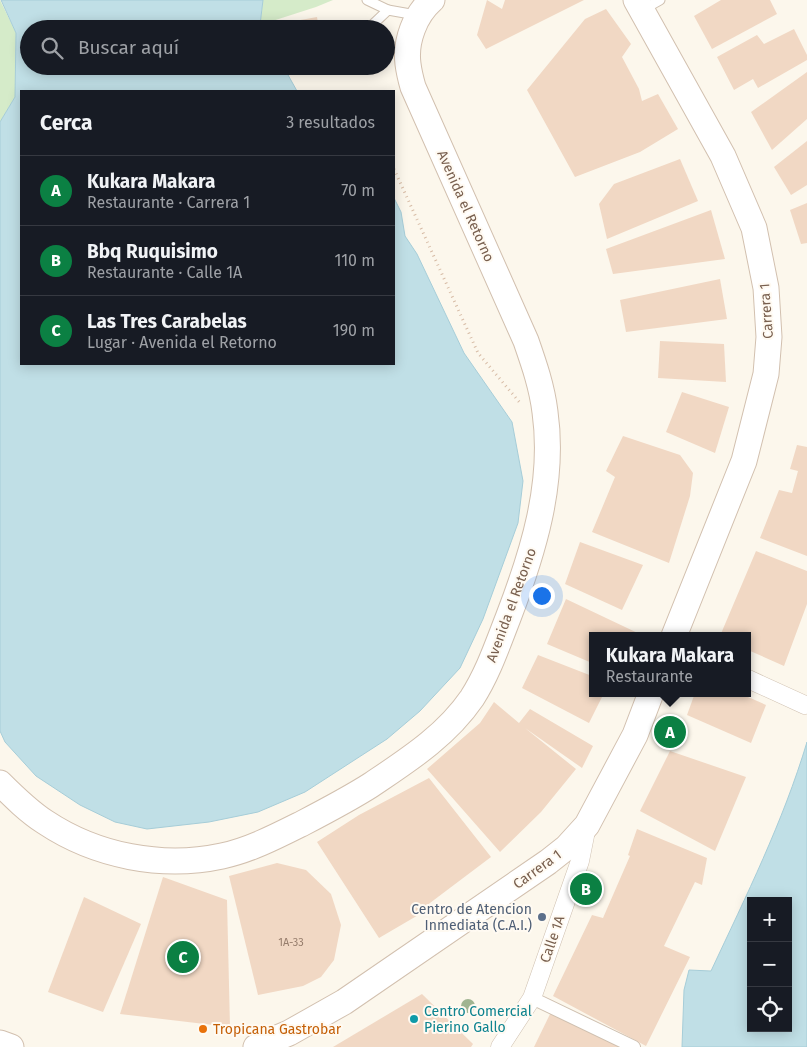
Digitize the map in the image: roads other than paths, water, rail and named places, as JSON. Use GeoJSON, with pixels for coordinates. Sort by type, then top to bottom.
{"type":"FeatureCollection","features":[{"type":"Feature","properties":{"kind":"main road","name":"Carrera 1"},"geometry":{"type":"LineString","coordinates":[[646,3],[723,156],[754,228],[766,288],[768,337],[766,374],[744,462],[676,632]]}},
{"type":"Feature","properties":{"kind":"main road","name":"Avenida el Retorno"},"geometry":{"type":"LineString","coordinates":[[0,783],[20,804],[45,822],[72,838],[100,849],[130,857],[161,861],[192,860],[222,856],[252,847],[348,800],[398,767],[432,742],[452,723],[470,700],[485,676],[525,572],[544,500],[548,453],[545,412],[539,378],[526,341],[413,87],[408,63],[408,46],[412,31],[426,8]]}},
{"type":"Feature","properties":{"kind":"main road","name":"Carrera 1"},"geometry":{"type":"LineString","coordinates":[[256,1047],[289,1033],[344,1002],[567,847],[588,825],[635,736],[650,697]]}},
{"type":"Feature","properties":{"kind":"main road"},"geometry":{"type":"LineString","coordinates":[[0,1043],[11,1047]]}},
{"type":"Feature","properties":{"kind":"street"},"geometry":{"type":"LineString","coordinates":[[751,680],[805,705]]}},
{"type":"Feature","properties":{"kind":"street","name":"Calle 1A"},"geometry":{"type":"LineString","coordinates":[[500,1047],[532,998],[580,861],[588,825]]}},
{"type":"Feature","properties":{"kind":"street"},"geometry":{"type":"LineString","coordinates":[[532,998],[634,1047]]}},
{"type":"Feature","properties":{"kind":"lane"},"geometry":{"type":"LineString","coordinates":[[367,0],[388,10],[426,8]]}},
{"type":"Feature","properties":{"kind":"lane"},"geometry":{"type":"LineString","coordinates":[[377,20],[388,10]]}},
{"type":"Feature","properties":{"kind":"water"},"geometry":{"type":"Polygon","coordinates":[[[1,0],[263,0],[261,20],[20,20],[20,75],[288,75],[296,90],[20,90],[20,365],[395,365],[395,200],[401,212],[405,236],[417,254],[464,353],[512,422],[523,481],[518,523],[483,619],[460,668],[420,711],[387,739],[305,792],[258,812],[209,822],[147,829],[115,822],[80,805],[36,776],[5,742],[0,731],[0,122],[15,97],[16,33],[1,0]]]}},
{"type":"Feature","properties":{"kind":"water"},"geometry":{"type":"Polygon","coordinates":[[[807,742],[807,1047],[682,1047],[684,990],[689,970],[711,971],[787,801],[807,742]]]}},
{"type":"Feature","properties":{"kind":"place","name":"Kukara Makara"},"geometry":{"type":"Point","coordinates":[670,732]}},
{"type":"Feature","properties":{"kind":"place","name":"Bbq Ruquisimo"},"geometry":{"type":"Point","coordinates":[586,889]}},
{"type":"Feature","properties":{"kind":"place","name":"Centro de Atencion Inmediata (C.A.I.)"},"geometry":{"type":"Point","coordinates":[542,917]}},
{"type":"Feature","properties":{"kind":"place","name":"Las Tres Carabelas"},"geometry":{"type":"Point","coordinates":[183,957]}},
{"type":"Feature","properties":{"kind":"place","name":"Centro Comercial Pierino Gallo"},"geometry":{"type":"Point","coordinates":[414,1019]}},
{"type":"Feature","properties":{"kind":"place","name":"Tropicana Gastrobar"},"geometry":{"type":"Point","coordinates":[203,1029]}}]}
